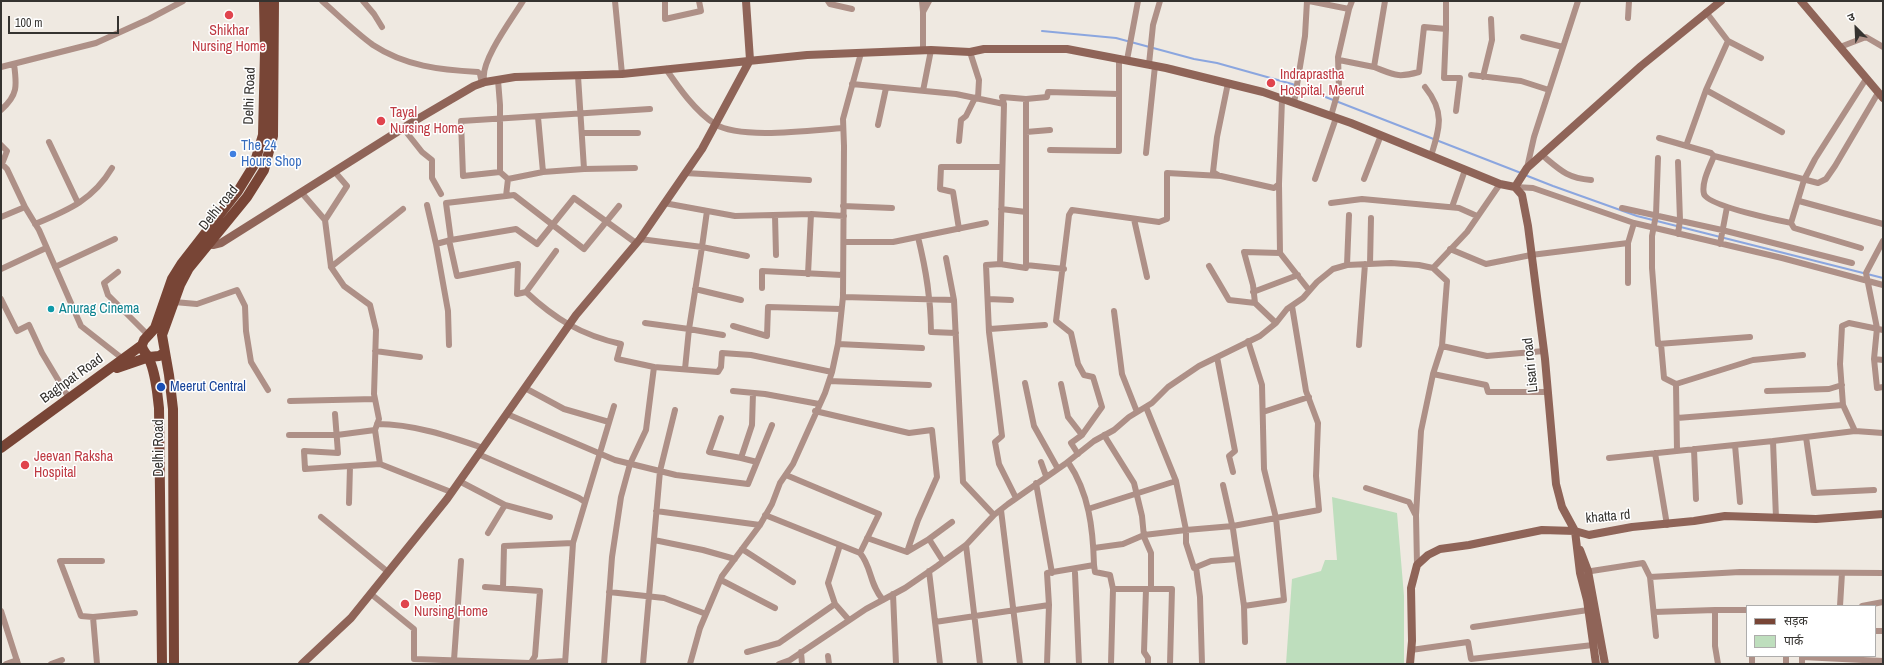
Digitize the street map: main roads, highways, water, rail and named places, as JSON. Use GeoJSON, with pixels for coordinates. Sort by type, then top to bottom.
{"type":"FeatureCollection","features":[{"type":"Feature","properties":{"kind":"main road","name":"Delhi Road"},"geometry":{"type":"LineString","coordinates":[[152,332],[172,280],[182,263],[215,228],[254,165],[263,135],[266,51],[264,1]]}},
{"type":"Feature","properties":{"kind":"main road","name":"Delhi road"},"geometry":{"type":"LineString","coordinates":[[215,228],[247,197],[264,170],[273,136],[274,1]]}},
{"type":"Feature","properties":{"kind":"main road","name":"Delhi Road"},"geometry":{"type":"LineString","coordinates":[[174,664],[173,409],[162,335],[174,302],[189,268],[203,242]]}},
{"type":"Feature","properties":{"kind":"main road","name":"Baghpat Road"},"geometry":{"type":"LineString","coordinates":[[1,448],[123,360],[142,345],[144,340],[152,332]]}},
{"type":"Feature","properties":{"kind":"main road","name":"Delhi Road"},"geometry":{"type":"LineString","coordinates":[[142,345],[142,349],[149,357],[155,381],[159,408],[162,664]]}},
{"type":"Feature","properties":{"kind":"main road"},"geometry":{"type":"LineString","coordinates":[[106,372],[149,357],[159,356],[164,353]]}},
{"type":"Feature","properties":{"kind":"waterway"},"geometry":{"type":"LineString","coordinates":[[1042,31],[1116,38],[1194,59],[1217,63],[1292,84],[1521,173]]}},
{"type":"Feature","properties":{"kind":"waterway"},"geometry":{"type":"LineString","coordinates":[[1525,175],[1637,216],[1883,278]]}},
{"type":"Feature","properties":{"kind":"place","name":"Shikhar Nursing Home"},"geometry":{"type":"Point","coordinates":[229,15]}},
{"type":"Feature","properties":{"kind":"place","name":"Indraprastha Hospital, Meerut"},"geometry":{"type":"Point","coordinates":[1271,83]}},
{"type":"Feature","properties":{"kind":"place","name":"Tayal Nursing Home"},"geometry":{"type":"Point","coordinates":[381,121]}},
{"type":"Feature","properties":{"kind":"place","name":"The 24 Hours Shop"},"geometry":{"type":"Point","coordinates":[233,154]}},
{"type":"Feature","properties":{"kind":"place","name":"Anurag Cinema"},"geometry":{"type":"Point","coordinates":[51,309]}},
{"type":"Feature","properties":{"kind":"place","name":"Meerut Central"},"geometry":{"type":"Point","coordinates":[161,387]}},
{"type":"Feature","properties":{"kind":"place","name":"Jeevan Raksha Hospital"},"geometry":{"type":"Point","coordinates":[25,465]}},
{"type":"Feature","properties":{"kind":"place","name":"Deep Nursing Home"},"geometry":{"type":"Point","coordinates":[405,604]}}]}
